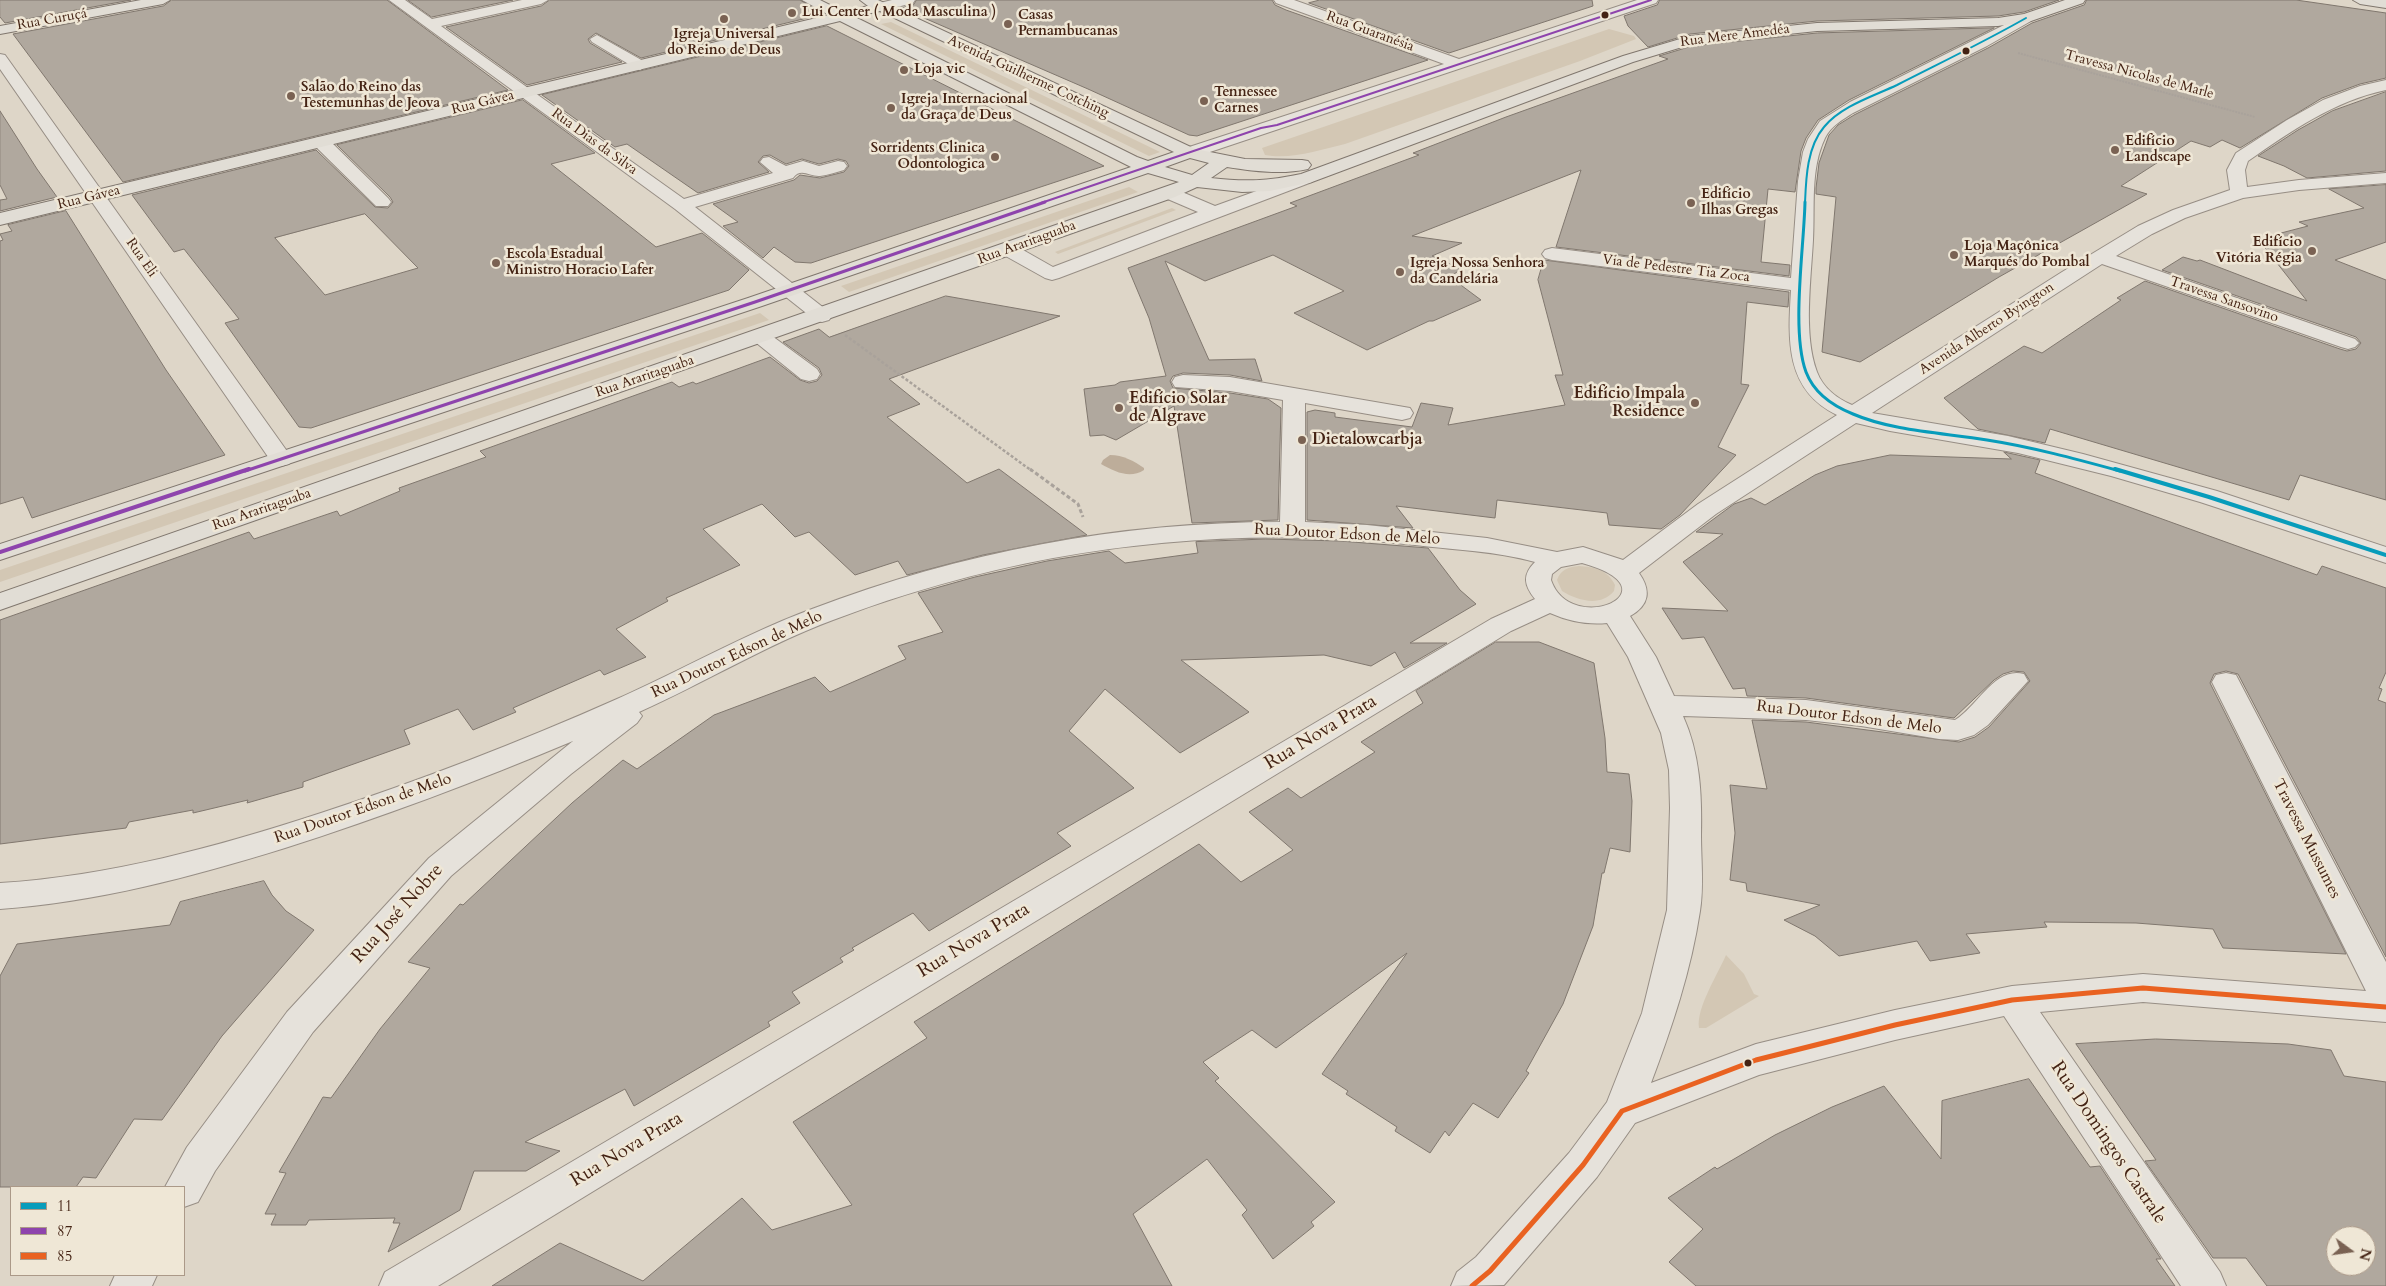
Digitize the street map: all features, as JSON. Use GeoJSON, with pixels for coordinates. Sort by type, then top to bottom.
{"type":"FeatureCollection","features":[{"type":"Feature","properties":{"kind":"main road","name":"Rua Curuçá"},"geometry":{"type":"LineString","coordinates":[[0,30],[163,0]]}},
{"type":"Feature","properties":{"kind":"main road","name":"Avenida Guilherme Cotching"},"geometry":{"type":"LineString","coordinates":[[809,0],[1120,156],[1149,168]]}},
{"type":"Feature","properties":{"kind":"main road","name":"Rua Mere Amedéa"},"geometry":{"type":"LineString","coordinates":[[1149,168],[1195,181],[1256,187],[1270,186],[1306,178],[1628,59],[1690,40],[1801,28],[1972,24],[2026,18],[2078,0]]}},
{"type":"Feature","properties":{"kind":"main road"},"geometry":{"type":"LineString","coordinates":[[2360,0],[2386,4]]}},
{"type":"Feature","properties":{"kind":"main road","name":"Avenida Guilherme Cotching"},"geometry":{"type":"LineString","coordinates":[[874,3],[1189,153]]}},
{"type":"Feature","properties":{"kind":"main road","name":"Rua Gávea"},"geometry":{"type":"LineString","coordinates":[[0,219],[842,16],[874,3]]}},
{"type":"Feature","properties":{"kind":"main road","name":"Rua Mere Amedéa"},"geometry":{"type":"LineString","coordinates":[[1189,153],[1222,162],[1251,166],[1293,166],[1313,164],[1359,152],[1376,151]]}},
{"type":"Feature","properties":{"kind":"main road","name":"Rua Araritaguaba"},"geometry":{"type":"LineString","coordinates":[[0,552],[787,291],[1189,153]]}},
{"type":"Feature","properties":{"kind":"main road","name":"Rua Araritaguaba"},"geometry":{"type":"LineString","coordinates":[[0,602],[822,316],[1169,193],[1195,181],[1222,162]]}},
{"type":"Feature","properties":{"kind":"street","name":"Rua Dias da Silva"},"geometry":{"type":"LineString","coordinates":[[396,0],[681,205],[787,291],[822,316]]}},
{"type":"Feature","properties":{"kind":"street"},"geometry":{"type":"LineString","coordinates":[[430,24],[541,0]]}},
{"type":"Feature","properties":{"kind":"street","name":"Rua Gávea"},"geometry":{"type":"LineString","coordinates":[[874,3],[908,0]]}},
{"type":"Feature","properties":{"kind":"street","name":"Rua Guaranésia"},"geometry":{"type":"LineString","coordinates":[[1281,0],[1459,64]]}},
{"type":"Feature","properties":{"kind":"street","name":"Rua Araritaguaba"},"geometry":{"type":"LineString","coordinates":[[1189,153],[1261,128],[1277,126],[1650,0]]}},
{"type":"Feature","properties":{"kind":"street"},"geometry":{"type":"LineString","coordinates":[[2026,18],[1982,43],[1856,105],[1838,115],[1823,128],[1813,149],[1808,175],[1800,285],[1805,367],[1810,381],[1822,395],[1852,416],[2027,447],[2127,472],[2266,514],[2386,555]]}},
{"type":"Feature","properties":{"kind":"street"},"geometry":{"type":"LineString","coordinates":[[617,34],[590,41],[640,65]]}},
{"type":"Feature","properties":{"kind":"street","name":"Rua Eli"},"geometry":{"type":"LineString","coordinates":[[0,58],[281,459]]}},
{"type":"Feature","properties":{"kind":"street"},"geometry":{"type":"LineString","coordinates":[[2240,194],[2236,180],[2236,163],[2290,126],[2336,98],[2357,90],[2386,84]]}},
{"type":"Feature","properties":{"kind":"street","name":"Rua Araritaguaba"},"geometry":{"type":"LineString","coordinates":[[1222,162],[1277,126]]}},
{"type":"Feature","properties":{"kind":"street"},"geometry":{"type":"LineString","coordinates":[[321,142],[382,202]]}},
{"type":"Feature","properties":{"kind":"street"},"geometry":{"type":"LineString","coordinates":[[681,205],[787,174],[769,162]]}},
{"type":"Feature","properties":{"kind":"street"},"geometry":{"type":"LineString","coordinates":[[784,172],[802,166],[818,171],[838,166]]}},
{"type":"Feature","properties":{"kind":"street"},"geometry":{"type":"LineString","coordinates":[[1009,250],[1052,274],[1306,178]]}},
{"type":"Feature","properties":{"kind":"street","name":"Avenida Alberto Byington"},"geometry":{"type":"LineString","coordinates":[[1625,571],[1707,510],[2145,230],[2179,214],[2240,194],[2299,185],[2386,178]]}},
{"type":"Feature","properties":{"kind":"street"},"geometry":{"type":"LineString","coordinates":[[1169,193],[1215,213]]}},
{"type":"Feature","properties":{"kind":"street","name":"Via de Pedestre Tia Zoca"},"geometry":{"type":"LineString","coordinates":[[1552,254],[1800,285]]}},
{"type":"Feature","properties":{"kind":"street","name":"Travessa Sansovino"},"geometry":{"type":"LineString","coordinates":[[2100,257],[2348,343]]}},
{"type":"Feature","properties":{"kind":"street"},"geometry":{"type":"LineString","coordinates":[[761,337],[809,374]]}},
{"type":"Feature","properties":{"kind":"street"},"geometry":{"type":"LineString","coordinates":[[1184,382],[1230,384],[1402,413]]}},
{"type":"Feature","properties":{"kind":"street"},"geometry":{"type":"LineString","coordinates":[[1292,528],[1294,395]]}},
{"type":"Feature","properties":{"kind":"street","name":"Rua Doutor Edson de Melo"},"geometry":{"type":"LineString","coordinates":[[0,896],[77,890],[148,875],[323,825],[435,786],[665,689],[806,621],[916,582],[992,560],[1094,543],[1184,531],[1292,528],[1373,533],[1462,542],[1516,549],[1554,559]]}},
{"type":"Feature","properties":{"kind":"street"},"geometry":{"type":"LineString","coordinates":[[1567,556],[1590,556],[1613,564],[1625,571],[1637,590],[1634,600],[1626,608],[1615,613],[1581,614],[1551,602],[1542,593],[1538,583],[1538,574],[1544,565],[1554,559],[1567,556]]}},
{"type":"Feature","properties":{"kind":"street","name":"Rua Nova Prata"},"geometry":{"type":"LineString","coordinates":[[400,1286],[1500,625],[1551,602]]}},
{"type":"Feature","properties":{"kind":"street"},"geometry":{"type":"LineString","coordinates":[[1472,1286],[1490,1271],[1583,1165],[1622,1111],[1660,1013],[1684,910],[1686,808],[1684,770],[1676,733],[1666,706],[1642,657],[1615,613]]}},
{"type":"Feature","properties":{"kind":"street","name":"Rua Doutor Edson de Melo"},"geometry":{"type":"LineString","coordinates":[[1666,706],[1719,705],[1777,708],[1881,719],[1959,730],[1978,718],[2000,692],[2014,682]]}},
{"type":"Feature","properties":{"kind":"street","name":"Travessa Mussumes"},"geometry":{"type":"LineString","coordinates":[[2226,682],[2386,996]]}},
{"type":"Feature","properties":{"kind":"street","name":"Rua José Nobre"},"geometry":{"type":"LineString","coordinates":[[185,1187],[201,1159],[300,1022],[440,866],[560,766],[665,689]]}},
{"type":"Feature","properties":{"kind":"street"},"geometry":{"type":"LineString","coordinates":[[1622,1111],[1756,1060],[1895,1025],[2012,1000],[2143,988],[2386,1007]]}},
{"type":"Feature","properties":{"kind":"street","name":"Rua Domingos Castrale"},"geometry":{"type":"LineString","coordinates":[[2012,1000],[2205,1286]]}},
{"type":"Feature","properties":{"kind":"path","name":"Travessa Nicolas de Marle"},"geometry":{"type":"LineString","coordinates":[[1982,43],[2290,126]]}},
{"type":"Feature","properties":{"kind":"path"},"geometry":{"type":"LineString","coordinates":[[822,316],[842,333],[1078,504],[1094,543]]}},
{"type":"Feature","properties":{"kind":"shaded area"},"geometry":{"type":"Polygon","coordinates":[[[891,22],[1160,152],[1149,156],[881,24],[891,22]]]}},
{"type":"Feature","properties":{"kind":"shaded area"},"geometry":{"type":"Polygon","coordinates":[[[1609,29],[1634,36],[1636,39],[1580,61],[1345,144],[1305,154],[1285,156],[1265,155],[1262,148],[1609,29]]]}},
{"type":"Feature","properties":{"kind":"shaded area"},"geometry":{"type":"Polygon","coordinates":[[[1129,187],[1138,192],[849,292],[841,286],[1129,187]]]}},
{"type":"Feature","properties":{"kind":"shaded area"},"geometry":{"type":"Polygon","coordinates":[[[1172,208],[1176,210],[1058,254],[1055,252],[1172,208]]]}},
{"type":"Feature","properties":{"kind":"shaded area"},"geometry":{"type":"Polygon","coordinates":[[[760,313],[769,320],[0,582],[0,570],[760,313]]]}},
{"type":"Feature","properties":{"kind":"shaded area"},"geometry":{"type":"Polygon","coordinates":[[[1110,455],[1128,459],[1144,468],[1144,470],[1133,474],[1117,472],[1101,464],[1110,455]]]}},
{"type":"Feature","properties":{"kind":"shaded area"},"geometry":{"type":"Polygon","coordinates":[[[1579,566],[1595,568],[1609,576],[1615,585],[1614,591],[1603,599],[1589,601],[1562,591],[1557,580],[1561,573],[1566,569],[1579,566]]]}},
{"type":"Feature","properties":{"kind":"shaded area"},"geometry":{"type":"Polygon","coordinates":[[[1726,955],[1744,974],[1754,994],[1759,996],[1706,1028],[1699,1028],[1704,1001],[1726,955]]]}},
{"type":"Feature","properties":{"kind":"building"},"geometry":{"type":"Polygon","coordinates":[[[0,0],[131,0],[5,23],[0,17],[0,0]]]}},
{"type":"Feature","properties":{"kind":"building"},"geometry":{"type":"Polygon","coordinates":[[[172,0],[387,0],[508,90],[123,182],[13,34],[163,6],[172,0]]]}},
{"type":"Feature","properties":{"kind":"building"},"geometry":{"type":"Polygon","coordinates":[[[408,0],[513,0],[432,17],[408,0]]]}},
{"type":"Feature","properties":{"kind":"building"},"geometry":{"type":"Polygon","coordinates":[[[550,0],[800,0],[824,14],[641,58],[596,33],[588,39],[590,43],[622,62],[527,85],[446,27],[541,6],[550,0]]]}},
{"type":"Feature","properties":{"kind":"building"},"geometry":{"type":"Polygon","coordinates":[[[917,0],[1272,0],[1275,5],[1286,10],[1428,60],[1197,136],[1189,135],[901,8],[913,5],[917,0]]]}},
{"type":"Feature","properties":{"kind":"building"},"geometry":{"type":"Polygon","coordinates":[[[1320,0],[1592,0],[1593,6],[1449,53],[1309,3],[1320,0]]]}},
{"type":"Feature","properties":{"kind":"building"},"geometry":{"type":"Polygon","coordinates":[[[1660,0],[2059,0],[2024,12],[1998,16],[1817,21],[1690,34],[1648,47],[1628,26],[1624,16],[1657,5],[1660,0]]]}},
{"type":"Feature","properties":{"kind":"building"},"geometry":{"type":"Polygon","coordinates":[[[2087,0],[2296,0],[2386,13],[2386,78],[2360,84],[2322,98],[2240,148],[2222,140],[2210,147],[2191,141],[2121,186],[2147,194],[1999,277],[1860,362],[1822,352],[1836,197],[1816,194],[1816,188],[1819,163],[1829,135],[1838,125],[1854,115],[1988,48],[2032,23],[2084,5],[2087,0]]]}},
{"type":"Feature","properties":{"kind":"building"},"geometry":{"type":"Polygon","coordinates":[[[827,26],[1104,166],[811,263],[795,262],[774,247],[763,258],[723,226],[738,222],[713,204],[794,180],[800,175],[820,178],[844,172],[849,166],[846,161],[838,159],[819,164],[802,159],[786,164],[770,155],[763,156],[758,162],[769,172],[698,193],[627,144],[615,147],[542,95],[827,26]]]}},
{"type":"Feature","properties":{"kind":"building"},"geometry":{"type":"Polygon","coordinates":[[[1994,28],[1849,100],[1818,120],[1806,138],[1801,151],[1795,192],[1768,189],[1761,262],[1790,265],[1789,276],[1556,247],[1581,170],[1412,236],[1462,243],[1432,256],[1461,269],[1450,277],[1481,300],[1429,321],[1367,350],[1294,313],[1344,291],[1273,255],[1205,281],[1165,261],[1209,360],[1255,359],[1262,381],[1230,375],[1183,373],[1173,376],[1170,381],[1173,388],[1230,393],[1268,399],[1281,408],[1278,520],[1192,523],[1174,406],[1116,440],[1104,435],[1090,436],[1084,389],[1166,376],[1149,318],[1128,268],[1297,206],[1290,203],[1419,155],[1413,153],[1506,117],[1668,59],[1659,56],[1692,46],[1817,33],[1994,28]]]}},
{"type":"Feature","properties":{"kind":"building"},"geometry":{"type":"Polygon","coordinates":[[[2386,92],[2386,171],[2307,178],[2284,166],[2258,156],[2332,111],[2386,92]]]}},
{"type":"Feature","properties":{"kind":"building"},"geometry":{"type":"Polygon","coordinates":[[[523,100],[595,153],[551,164],[656,247],[702,233],[749,270],[729,290],[311,428],[299,427],[225,323],[239,319],[184,249],[174,252],[132,195],[316,150],[375,207],[388,208],[393,202],[390,197],[337,145],[523,100]],[[365,214],[275,238],[325,295],[418,268],[365,214]]]}},
{"type":"Feature","properties":{"kind":"building"},"geometry":{"type":"Polygon","coordinates":[[[0,111],[57,197],[0,211],[0,200],[7,199],[0,185],[0,111]]]}},
{"type":"Feature","properties":{"kind":"building"},"geometry":{"type":"Polygon","coordinates":[[[2386,185],[2386,242],[2335,260],[2386,280],[2386,500],[2300,475],[2289,500],[2050,429],[2045,443],[1978,429],[1944,398],[2024,346],[2042,353],[2121,300],[2117,298],[2145,281],[2340,349],[2347,351],[2356,349],[2361,343],[2356,337],[2162,270],[2183,257],[2197,261],[2200,260],[2307,301],[2258,239],[2308,226],[2299,222],[2364,208],[2329,189],[2386,185]]]}},
{"type":"Feature","properties":{"kind":"building"},"geometry":{"type":"Polygon","coordinates":[[[66,211],[166,370],[225,455],[32,518],[23,497],[0,504],[0,241],[3,240],[0,234],[12,231],[8,225],[66,211]]]}},
{"type":"Feature","properties":{"kind":"building"},"geometry":{"type":"Polygon","coordinates":[[[1544,260],[1789,292],[1788,307],[1747,302],[1741,384],[1749,385],[1718,447],[1736,455],[1680,515],[1661,529],[1609,525],[1607,513],[1497,500],[1495,518],[1396,506],[1413,528],[1307,520],[1307,412],[1315,410],[1335,413],[1335,417],[1412,427],[1421,403],[1453,408],[1448,425],[1565,405],[1555,375],[1563,375],[1538,280],[1544,260]]]}},
{"type":"Feature","properties":{"kind":"building"},"geometry":{"type":"Polygon","coordinates":[[[946,296],[1060,316],[889,379],[920,404],[887,417],[967,483],[999,469],[1087,535],[983,555],[907,575],[898,561],[855,575],[809,532],[795,537],[762,504],[703,529],[740,565],[666,598],[668,601],[616,629],[646,657],[604,675],[600,670],[513,708],[516,712],[473,730],[458,709],[404,730],[410,744],[303,782],[303,787],[247,803],[248,800],[193,813],[193,810],[129,822],[126,828],[0,844],[0,620],[249,532],[254,539],[337,511],[340,516],[400,491],[399,488],[486,457],[480,451],[672,382],[679,387],[693,382],[696,384],[770,357],[800,380],[809,383],[817,381],[822,375],[819,368],[783,342],[819,329],[829,337],[946,296]]]}},
{"type":"Feature","properties":{"kind":"building"},"geometry":{"type":"Polygon","coordinates":[[[2004,452],[2040,460],[2035,473],[2317,575],[2322,566],[2386,588],[2386,672],[2379,688],[2382,689],[2378,700],[2386,703],[2386,957],[2238,674],[2226,671],[2214,674],[2210,683],[2346,954],[2223,948],[2213,929],[2136,923],[2044,922],[2047,927],[1966,934],[1980,953],[1930,961],[1917,941],[1839,956],[1815,936],[1784,920],[1820,905],[1747,891],[1746,883],[1730,880],[1735,833],[1730,785],[1767,789],[1752,720],[1806,722],[1959,742],[1975,737],[1989,727],[2030,681],[2024,672],[2013,671],[2003,674],[1994,680],[1954,718],[1806,698],[1747,696],[1745,688],[1733,689],[1704,637],[1682,639],[1662,608],[1728,611],[1683,562],[1723,534],[1696,532],[1734,504],[1751,498],[1765,505],[1815,475],[1837,466],[1890,455],[2011,459],[2004,452]]]}},
{"type":"Feature","properties":{"kind":"building"},"geometry":{"type":"Polygon","coordinates":[[[1266,539],[1340,541],[1428,548],[1460,590],[1476,604],[1410,643],[1447,643],[1404,668],[1395,652],[1371,666],[1324,655],[1181,660],[1249,712],[1180,753],[1105,689],[1069,731],[1134,788],[1057,833],[1071,846],[929,931],[913,913],[852,948],[854,950],[840,958],[843,962],[792,992],[800,1003],[768,1022],[770,1026],[634,1106],[625,1089],[525,1142],[560,1151],[526,1171],[474,1171],[460,1210],[388,1252],[400,1223],[393,1223],[395,1218],[309,1220],[306,1225],[271,1225],[276,1214],[265,1214],[286,1173],[279,1172],[323,1097],[331,1098],[380,1029],[430,968],[408,962],[460,904],[463,905],[572,803],[623,760],[637,769],[714,715],[815,677],[830,692],[906,659],[898,646],[943,632],[918,593],[975,577],[1047,561],[1109,551],[1125,563],[1198,553],[1196,542],[1266,539]]]}},
{"type":"Feature","properties":{"kind":"building"},"geometry":{"type":"Polygon","coordinates":[[[1496,642],[1539,642],[1594,663],[1605,738],[1607,772],[1629,774],[1632,801],[1630,852],[1610,848],[1604,873],[1602,873],[1593,926],[1563,1004],[1526,1071],[1529,1073],[1498,1118],[1473,1103],[1449,1136],[1445,1131],[1430,1153],[1395,1131],[1397,1127],[1346,1094],[1348,1091],[1322,1074],[1407,953],[1276,1048],[1252,1030],[1203,1062],[1219,1078],[1215,1081],[1335,1202],[1311,1222],[1314,1226],[1273,1259],[1242,1215],[1247,1210],[1207,1159],[1133,1214],[1172,1286],[492,1286],[560,1243],[643,1281],[742,1198],[772,1230],[852,1205],[793,1122],[927,1038],[914,1022],[1199,844],[1241,882],[1293,850],[1249,812],[1288,788],[1301,798],[1375,752],[1361,742],[1423,703],[1416,691],[1496,642]]]}},
{"type":"Feature","properties":{"kind":"building"},"geometry":{"type":"Polygon","coordinates":[[[264,881],[272,895],[286,911],[314,930],[222,1036],[162,1120],[134,1119],[96,1178],[83,1177],[77,1186],[0,1187],[0,976],[17,944],[170,925],[180,902],[264,881]]]}},
{"type":"Feature","properties":{"kind":"building"},"geometry":{"type":"Polygon","coordinates":[[[2156,1039],[2288,1044],[2331,1050],[2344,1076],[2386,1082],[2386,1286],[2267,1286],[2246,1258],[2213,1258],[2145,1161],[2156,1160],[2076,1044],[2156,1039]]]}},
{"type":"Feature","properties":{"kind":"building"},"geometry":{"type":"Polygon","coordinates":[[[2029,1079],[2090,1167],[2100,1166],[2161,1259],[2156,1259],[2175,1286],[1696,1286],[1669,1262],[1703,1229],[1668,1198],[1715,1167],[1717,1169],[1775,1135],[1832,1107],[1884,1086],[1941,1159],[1942,1101],[2029,1079]]]}},
{"type":"Feature","properties":{"kind":"transit line","name":"87"},"geometry":{"type":"LineString","coordinates":[[0,552],[755,302],[1261,128],[1277,125],[1651,0]]}},
{"type":"Feature","properties":{"kind":"transit line","name":"11"},"geometry":{"type":"LineString","coordinates":[[2026,18],[1982,43],[1843,112],[1823,128],[1812,152],[1809,166],[1800,292],[1802,354],[1811,383],[1823,397],[1854,415],[1890,424],[2008,443],[2119,470],[2297,525],[2386,555]]}},
{"type":"Feature","properties":{"kind":"transit line","name":"85"},"geometry":{"type":"LineString","coordinates":[[1472,1286],[1490,1271],[1583,1165],[1622,1111],[1756,1060],[1895,1025],[2012,1000],[2143,988],[2386,1007]]}},
{"type":"Feature","properties":{"kind":"place","name":"Lui Center ( Moda Masculina )"},"geometry":{"type":"Point","coordinates":[792,13]}},
{"type":"Feature","properties":{"kind":"place","name":"Igreja Universal do Reino de Deus"},"geometry":{"type":"Point","coordinates":[724,19]}},
{"type":"Feature","properties":{"kind":"place","name":"Casas Pernambucanas"},"geometry":{"type":"Point","coordinates":[1008,24]}},
{"type":"Feature","properties":{"kind":"place","name":"Loja vic"},"geometry":{"type":"Point","coordinates":[904,70]}},
{"type":"Feature","properties":{"kind":"place","name":"Salão do Reino das Testemunhas de Jeova"},"geometry":{"type":"Point","coordinates":[291,96]}},
{"type":"Feature","properties":{"kind":"place","name":"Tennessee Carnes"},"geometry":{"type":"Point","coordinates":[1204,101]}},
{"type":"Feature","properties":{"kind":"place","name":"Igreja Internacional da Graça de Deus"},"geometry":{"type":"Point","coordinates":[891,108]}},
{"type":"Feature","properties":{"kind":"place","name":"Edifício Landscape"},"geometry":{"type":"Point","coordinates":[2115,150]}},
{"type":"Feature","properties":{"kind":"place","name":"Sorridents Clinica Odontologica"},"geometry":{"type":"Point","coordinates":[995,157]}},
{"type":"Feature","properties":{"kind":"place","name":"Edifício Ilhas Gregas"},"geometry":{"type":"Point","coordinates":[1691,203]}},
{"type":"Feature","properties":{"kind":"place","name":"Edifício Vitória Régia"},"geometry":{"type":"Point","coordinates":[2312,251]}},
{"type":"Feature","properties":{"kind":"place","name":"Loja Maçônica Marqués do Pombal"},"geometry":{"type":"Point","coordinates":[1954,255]}},
{"type":"Feature","properties":{"kind":"place","name":"Escola Estadual Ministro Horacio Lafer"},"geometry":{"type":"Point","coordinates":[496,263]}},
{"type":"Feature","properties":{"kind":"place","name":"Igreja Nossa Senhora da Candelária"},"geometry":{"type":"Point","coordinates":[1400,272]}},
{"type":"Feature","properties":{"kind":"place","name":"Edifício Impala Residence"},"geometry":{"type":"Point","coordinates":[1695,403]}},
{"type":"Feature","properties":{"kind":"place","name":"Edifício Solar de Algrave"},"geometry":{"type":"Point","coordinates":[1119,408]}},
{"type":"Feature","properties":{"kind":"place","name":"Dietalowcarbja"},"geometry":{"type":"Point","coordinates":[1302,440]}}]}
